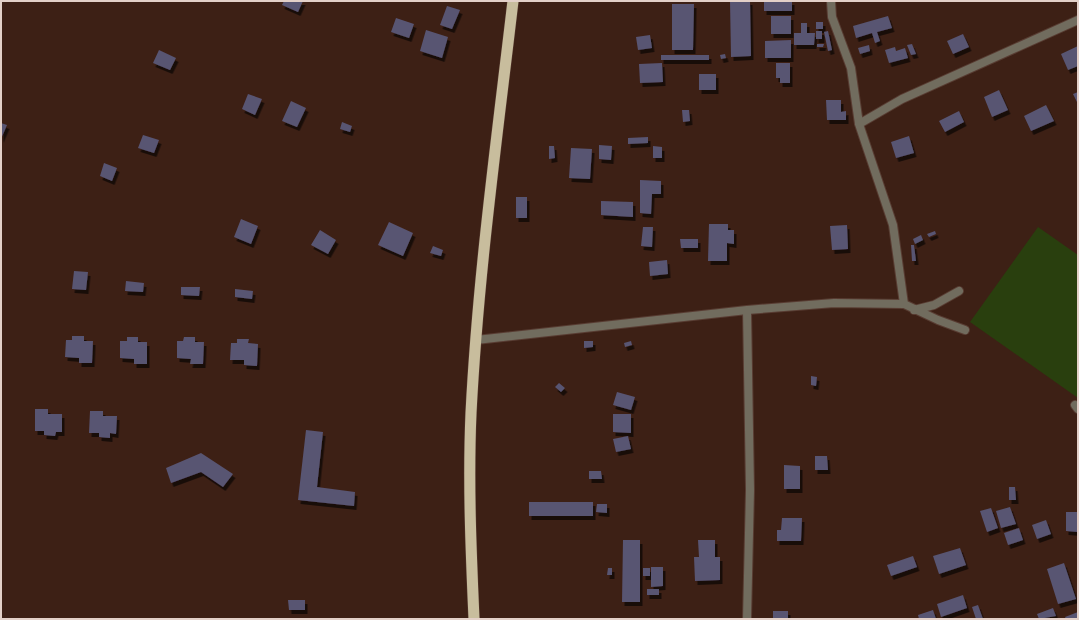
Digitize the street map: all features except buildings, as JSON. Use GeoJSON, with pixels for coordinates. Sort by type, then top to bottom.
{"type":"FeatureCollection","features":[{"type":"Feature","properties":{"kind":"highway"},"geometry":{"type":"LineString","coordinates":[[474,619],[470,475],[471,415],[479,286],[513,1]]}},
{"type":"Feature","properties":{"kind":"street"},"geometry":{"type":"LineString","coordinates":[[831,1],[832,17],[851,68],[860,124],[893,225],[904,304]]}},
{"type":"Feature","properties":{"kind":"street"},"geometry":{"type":"LineString","coordinates":[[860,124],[902,99],[1078,20]]}},
{"type":"Feature","properties":{"kind":"street"},"geometry":{"type":"LineString","coordinates":[[914,310],[934,305],[959,291]]}},
{"type":"Feature","properties":{"kind":"street"},"geometry":{"type":"LineString","coordinates":[[476,340],[747,310],[834,303],[904,304],[914,310],[965,330]]}},
{"type":"Feature","properties":{"kind":"street"},"geometry":{"type":"LineString","coordinates":[[747,310],[750,490],[747,619]]}},
{"type":"Feature","properties":{"kind":"green space"},"geometry":{"type":"Polygon","coordinates":[[[1038,227],[1078,255],[1078,398],[970,322],[1038,227]]]}}]}
